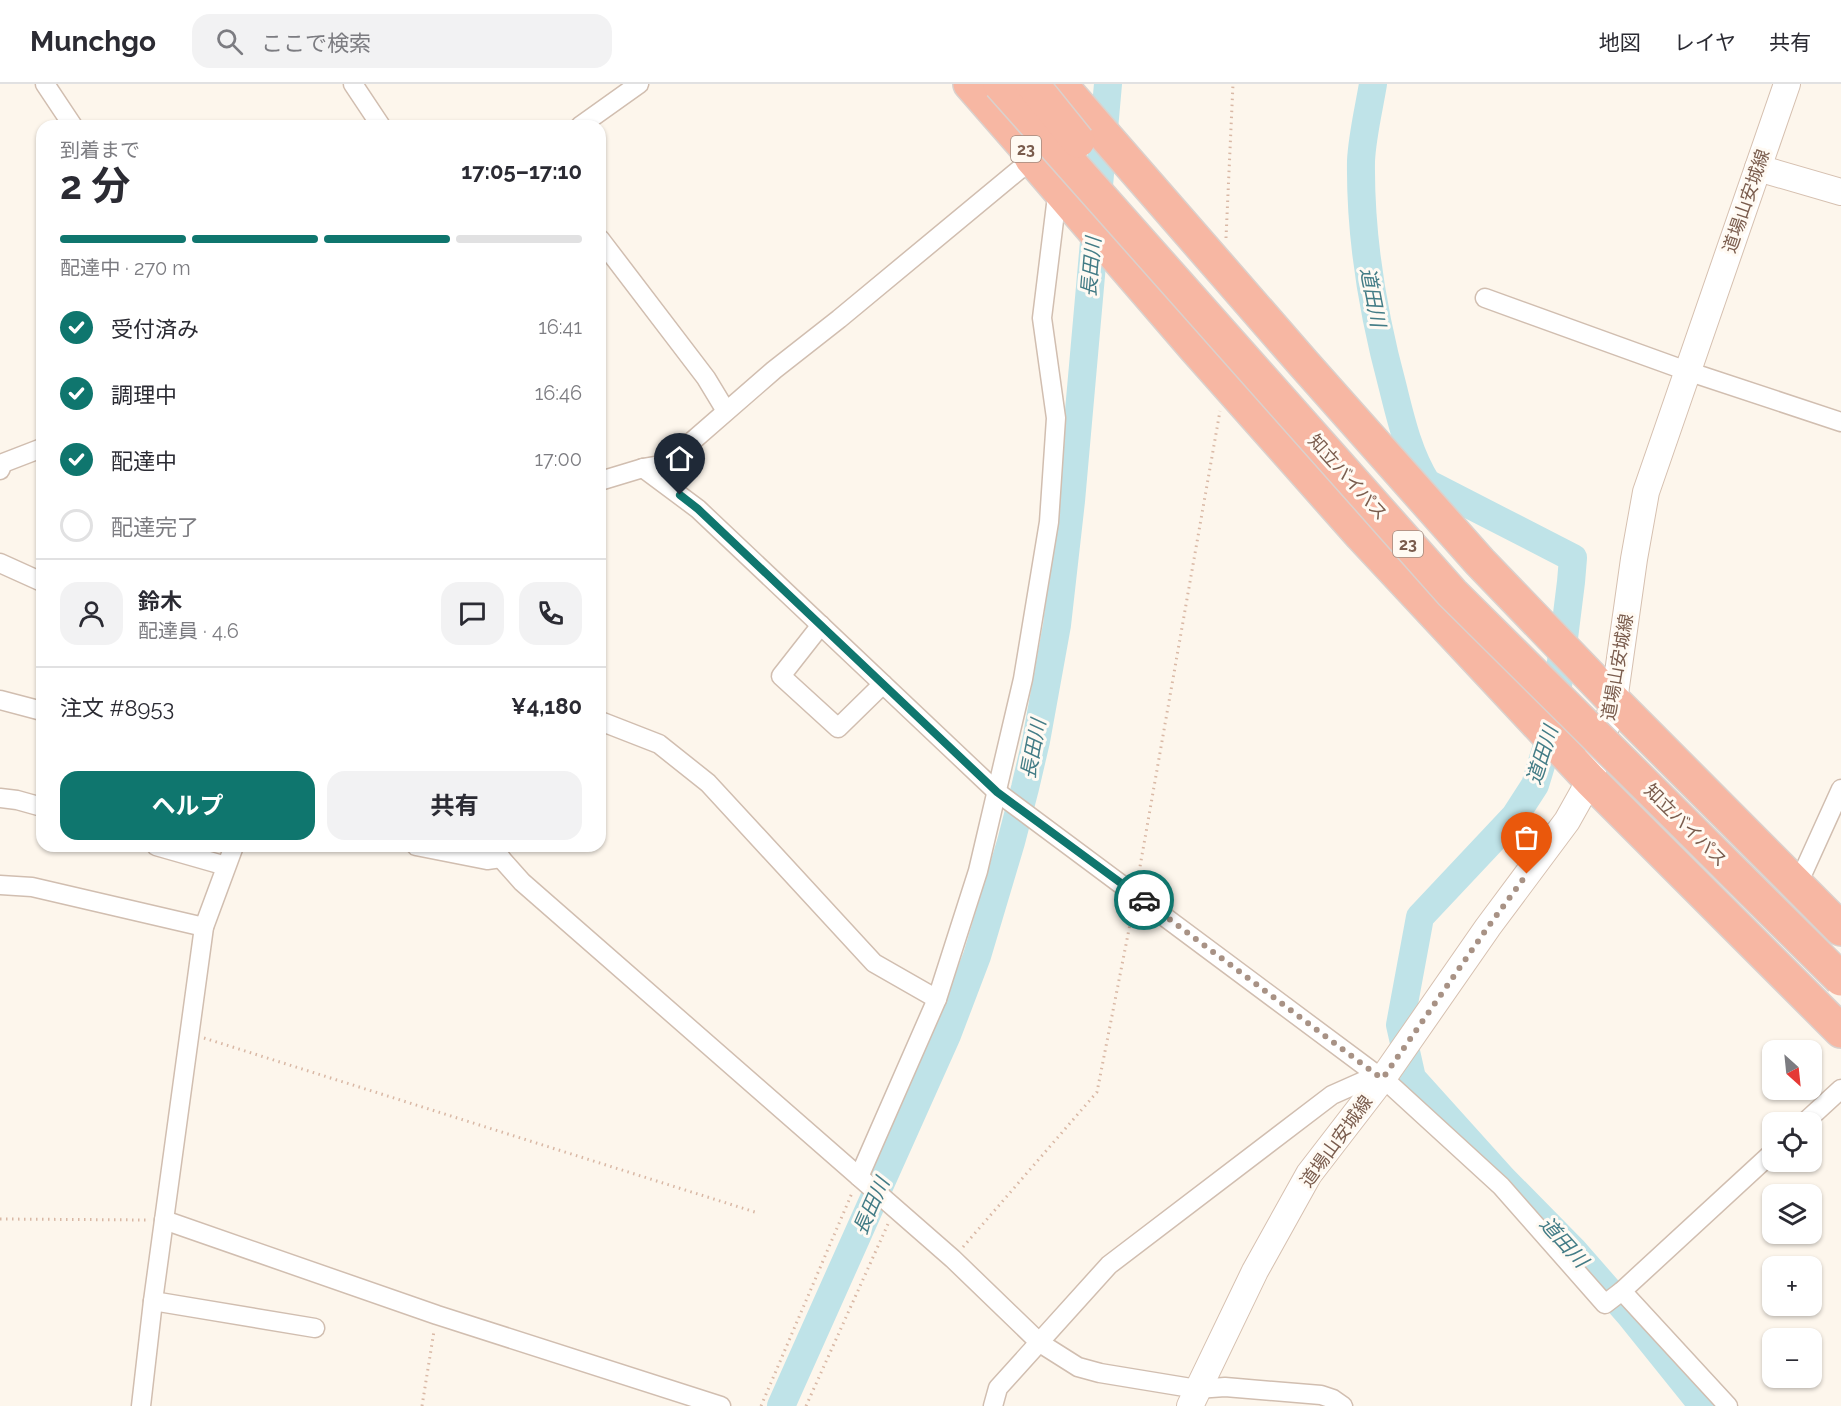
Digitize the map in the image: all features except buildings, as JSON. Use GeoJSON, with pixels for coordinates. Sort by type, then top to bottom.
{"type":"FeatureCollection","features":[{"type":"Feature","properties":{"kind":"highway","name":"23"},"geometry":{"type":"LineString","coordinates":[[970,84],[1080,215],[1361,535],[1590,780],[1841,1031]]}},
{"type":"Feature","properties":{"kind":"highway","name":"知立バイパス"},"geometry":{"type":"LineString","coordinates":[[1000,84],[1452,593],[1841,979]]}},
{"type":"Feature","properties":{"kind":"highway","name":"知立バイパス"},"geometry":{"type":"LineString","coordinates":[[1032,84],[1138,213],[1443,556],[1616,735],[1841,960]]}},
{"type":"Feature","properties":{"kind":"highway","name":"23"},"geometry":{"type":"LineString","coordinates":[[1068,91],[1139,176],[1480,562],[1614,701],[1841,929]]}},
{"type":"Feature","properties":{"kind":"main road","name":"道場山安城線"},"geometry":{"type":"LineString","coordinates":[[1194,1398],[1255,1271],[1309,1174],[1567,821],[1590,780],[1614,701],[1646,492],[1787,84]]}},
{"type":"Feature","properties":{"kind":"main road"},"geometry":{"type":"LineString","coordinates":[[1758,168],[1841,192]]}},
{"type":"Feature","properties":{"kind":"street"},"geometry":{"type":"LineString","coordinates":[[45,84],[69,120]]}},
{"type":"Feature","properties":{"kind":"street"},"geometry":{"type":"LineString","coordinates":[[352,84],[377,120]]}},
{"type":"Feature","properties":{"kind":"street"},"geometry":{"type":"LineString","coordinates":[[588,120],[639,84]]}},
{"type":"Feature","properties":{"kind":"street"},"geometry":{"type":"LineString","coordinates":[[859,1177],[937,999],[978,871],[1023,679],[1049,522],[1056,418],[1042,318],[1068,91]]}},
{"type":"Feature","properties":{"kind":"street"},"geometry":{"type":"LineString","coordinates":[[606,479],[666,464],[726,411],[1032,159]]}},
{"type":"Feature","properties":{"kind":"street"},"geometry":{"type":"LineString","coordinates":[[606,247],[706,378],[726,411]]}},
{"type":"Feature","properties":{"kind":"street"},"geometry":{"type":"LineString","coordinates":[[1485,298],[1687,371],[1841,422]]}},
{"type":"Feature","properties":{"kind":"street"},"geometry":{"type":"LineString","coordinates":[[1,464],[36,450]]}},
{"type":"Feature","properties":{"kind":"street"},"geometry":{"type":"LineString","coordinates":[[644,468],[698,509],[997,792],[1380,1076],[1501,1186],[1605,1304],[1762,1162]]}},
{"type":"Feature","properties":{"kind":"street"},"geometry":{"type":"LineString","coordinates":[[0,563],[36,579]]}},
{"type":"Feature","properties":{"kind":"street"},"geometry":{"type":"LineString","coordinates":[[821,625],[781,676],[838,728],[883,684]]}},
{"type":"Feature","properties":{"kind":"street"},"geometry":{"type":"LineString","coordinates":[[0,700],[36,709]]}},
{"type":"Feature","properties":{"kind":"street"},"geometry":{"type":"LineString","coordinates":[[606,723],[659,744],[708,783],[874,963],[937,999]]}},
{"type":"Feature","properties":{"kind":"street"},"geometry":{"type":"LineString","coordinates":[[1797,886],[1841,789]]}},
{"type":"Feature","properties":{"kind":"street"},"geometry":{"type":"LineString","coordinates":[[0,798],[36,805]]}},
{"type":"Feature","properties":{"kind":"street"},"geometry":{"type":"LineString","coordinates":[[177,852],[226,866]]}},
{"type":"Feature","properties":{"kind":"street"},"geometry":{"type":"LineString","coordinates":[[141,1406],[204,927],[232,852]]}},
{"type":"Feature","properties":{"kind":"street"},"geometry":{"type":"LineString","coordinates":[[446,852],[487,860],[495,852],[522,882],[896,1208],[1040,1343],[1078,1367],[1194,1398],[1225,1388],[1321,1395],[1343,1406]]}},
{"type":"Feature","properties":{"kind":"street"},"geometry":{"type":"LineString","coordinates":[[0,885],[32,887],[204,927]]}},
{"type":"Feature","properties":{"kind":"street"},"geometry":{"type":"LineString","coordinates":[[993,1406],[998,1388],[1109,1265],[1332,1095],[1380,1076]]}},
{"type":"Feature","properties":{"kind":"street"},"geometry":{"type":"LineString","coordinates":[[1817,1112],[1841,1089]]}},
{"type":"Feature","properties":{"kind":"street"},"geometry":{"type":"LineString","coordinates":[[164,1220],[437,1315],[722,1406]]}},
{"type":"Feature","properties":{"kind":"street"},"geometry":{"type":"LineString","coordinates":[[1622,1291],[1728,1406]]}},
{"type":"Feature","properties":{"kind":"street"},"geometry":{"type":"LineString","coordinates":[[153,1301],[315,1328]]}},
{"type":"Feature","properties":{"kind":"path"},"geometry":{"type":"LineString","coordinates":[[1225,246],[1233,84]]}},
{"type":"Feature","properties":{"kind":"path"},"geometry":{"type":"LineString","coordinates":[[953,1259],[1098,1092],[1220,406]]}},
{"type":"Feature","properties":{"kind":"path"},"geometry":{"type":"LineString","coordinates":[[190,1034],[758,1213]]}},
{"type":"Feature","properties":{"kind":"path"},"geometry":{"type":"LineString","coordinates":[[761,1406],[859,1177]]}},
{"type":"Feature","properties":{"kind":"path"},"geometry":{"type":"LineString","coordinates":[[806,1406],[896,1208]]}},
{"type":"Feature","properties":{"kind":"path"},"geometry":{"type":"LineString","coordinates":[[0,1219],[164,1220]]}},
{"type":"Feature","properties":{"kind":"path"},"geometry":{"type":"LineString","coordinates":[[422,1406],[437,1315]]}},
{"type":"Feature","properties":{"kind":"waterway","name":"長田川"},"geometry":{"type":"LineString","coordinates":[[781,1406],[947,1035],[977,956],[1025,788],[1057,625],[1071,501],[1108,84]]}},
{"type":"Feature","properties":{"kind":"waterway","name":"道田川"},"geometry":{"type":"LineString","coordinates":[[1373,84],[1361,161],[1365,247],[1386,360],[1415,461],[1427,483],[1573,558],[1553,726],[1535,785],[1515,816],[1420,917],[1400,1025],[1412,1078],[1503,1179],[1573,1250],[1629,1314],[1703,1406]]}},
{"type":"Feature","properties":{"kind":"way so far"},"geometry":{"type":"LineString","coordinates":[[1144,900],[1383,1078],[1527,874]]}},
{"type":"Feature","properties":{"kind":"route"},"geometry":{"type":"LineString","coordinates":[[680,495],[698,509],[997,792],[1144,900]]}}]}
